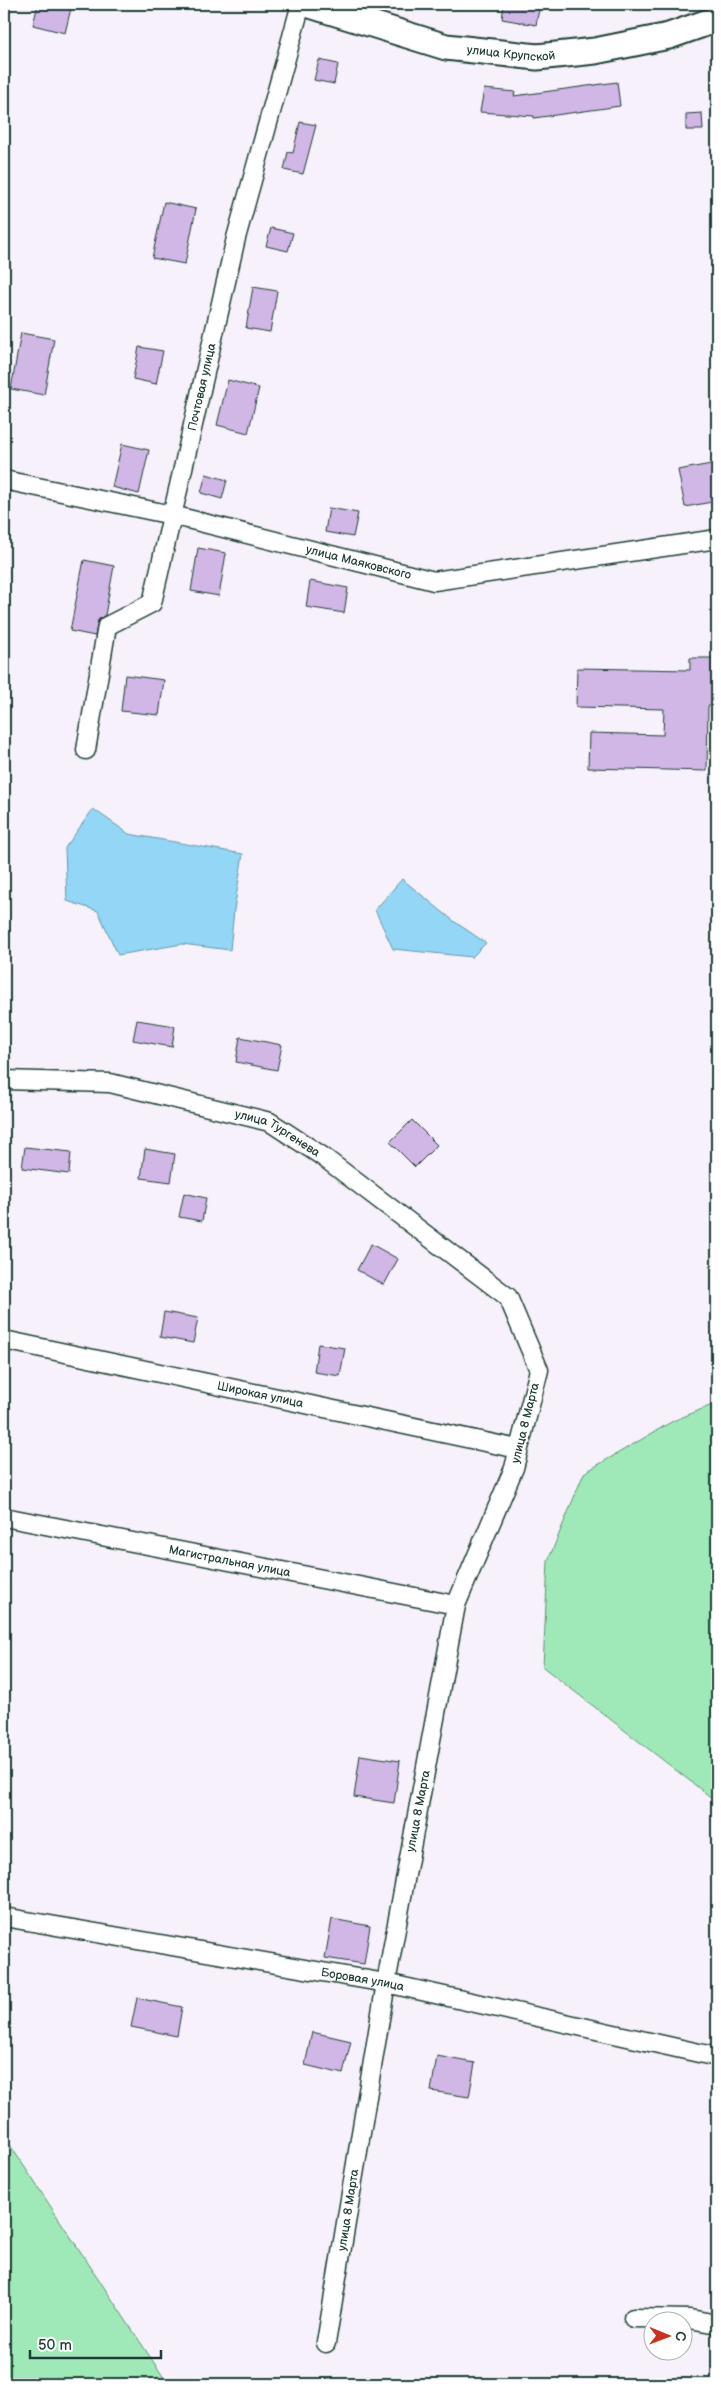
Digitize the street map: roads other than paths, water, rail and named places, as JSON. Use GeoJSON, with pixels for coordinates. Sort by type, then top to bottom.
{"type":"FeatureCollection","features":[{"type":"Feature","properties":{"kind":"street","name":"Почтовая улица"},"geometry":{"type":"LineString","coordinates":[[86,750],[107,626],[152,603],[236,238],[301,4]]}},
{"type":"Feature","properties":{"kind":"street","name":"улица Крупской"},"geometry":{"type":"LineString","coordinates":[[307,4],[446,47],[537,57],[595,51],[670,36],[717,19]]}},
{"type":"Feature","properties":{"kind":"street","name":"улица Маяковского"},"geometry":{"type":"LineString","coordinates":[[4,480],[172,515],[434,581],[717,539]]}},
{"type":"Feature","properties":{"kind":"street","name":"улица Тургенева"},"geometry":{"type":"LineString","coordinates":[[4,1080],[110,1083],[270,1122],[322,1156],[508,1297]]}},
{"type":"Feature","properties":{"kind":"street","name":"улица 8 Марта"},"geometry":{"type":"LineString","coordinates":[[326,2343],[386,1983],[456,1605],[514,1468],[539,1370],[508,1297]]}},
{"type":"Feature","properties":{"kind":"street","name":"Широкая улица"},"geometry":{"type":"LineString","coordinates":[[4,1340],[518,1449]]}},
{"type":"Feature","properties":{"kind":"street","name":"Магистральная улица"},"geometry":{"type":"LineString","coordinates":[[4,1517],[456,1605]]}},
{"type":"Feature","properties":{"kind":"street","name":"Боровая улица"},"geometry":{"type":"LineString","coordinates":[[4,1917],[386,1983],[717,2058]]}},
{"type":"Feature","properties":{"kind":"street"},"geometry":{"type":"LineString","coordinates":[[633,2318],[690,2318],[717,2324]]}},
{"type":"Feature","properties":{"kind":"water"},"geometry":{"type":"Polygon","coordinates":[[[93,809],[129,834],[243,854],[230,950],[182,944],[118,955],[98,911],[67,901],[65,848],[93,809]]]}},
{"type":"Feature","properties":{"kind":"water"},"geometry":{"type":"Polygon","coordinates":[[[402,879],[455,922],[486,943],[472,957],[393,949],[375,910],[402,879]]]}}]}
